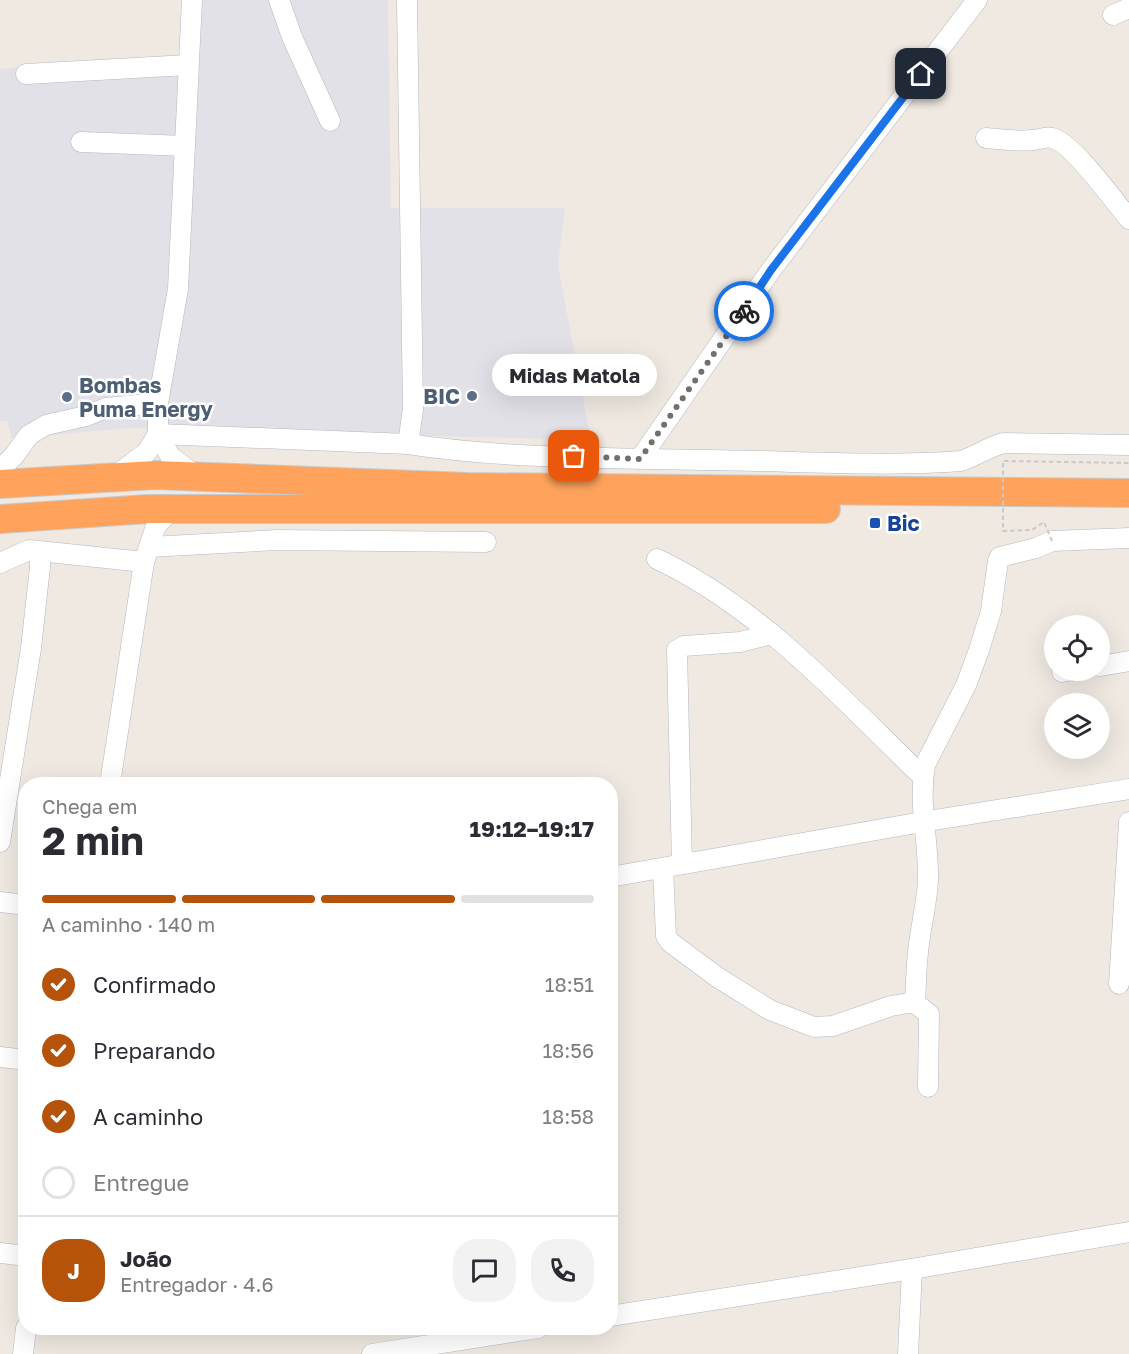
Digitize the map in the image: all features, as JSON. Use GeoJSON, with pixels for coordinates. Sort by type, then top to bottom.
{"type":"FeatureCollection","features":[{"type":"Feature","properties":{"kind":"highway"},"geometry":{"type":"LineString","coordinates":[[0,484],[155,475],[467,487],[1129,493]]}},
{"type":"Feature","properties":{"kind":"highway"},"geometry":{"type":"LineString","coordinates":[[0,519],[115,510],[177,509],[1129,510]]}},
{"type":"Feature","properties":{"kind":"street"},"geometry":{"type":"LineString","coordinates":[[114,477],[147,452],[158,434],[159,403],[177,289],[192,0]]}},
{"type":"Feature","properties":{"kind":"street"},"geometry":{"type":"LineString","coordinates":[[279,0],[292,37],[330,121]]}},
{"type":"Feature","properties":{"kind":"street"},"geometry":{"type":"LineString","coordinates":[[407,0],[413,409],[408,444]]}},
{"type":"Feature","properties":{"kind":"street"},"geometry":{"type":"LineString","coordinates":[[640,459],[771,270],[977,0]]}},
{"type":"Feature","properties":{"kind":"street"},"geometry":{"type":"LineString","coordinates":[[26,74],[188,65]]}},
{"type":"Feature","properties":{"kind":"street"},"geometry":{"type":"LineString","coordinates":[[986,138],[1033,140],[1050,137],[1058,139],[1096,177],[1129,219]]}},
{"type":"Feature","properties":{"kind":"street"},"geometry":{"type":"LineString","coordinates":[[81,142],[185,146]]}},
{"type":"Feature","properties":{"kind":"street"},"geometry":{"type":"LineString","coordinates":[[0,469],[13,457],[29,435],[46,425],[86,416],[106,408],[159,403]]}},
{"type":"Feature","properties":{"kind":"street"},"geometry":{"type":"LineString","coordinates":[[158,434],[408,444],[510,453],[640,459],[830,464],[961,461],[975,456],[989,446],[1004,443],[1129,445]]}},
{"type":"Feature","properties":{"kind":"street"},"geometry":{"type":"LineString","coordinates":[[158,434],[170,456],[196,476]]}},
{"type":"Feature","properties":{"kind":"street"},"geometry":{"type":"LineString","coordinates":[[111,777],[146,555],[156,526],[165,515],[177,509]]}},
{"type":"Feature","properties":{"kind":"street"},"geometry":{"type":"LineString","coordinates":[[115,510],[130,518],[139,528],[146,555]]}},
{"type":"Feature","properties":{"kind":"street"},"geometry":{"type":"LineString","coordinates":[[915,1003],[918,953],[926,910],[928,880],[928,852],[922,822],[925,765],[966,685],[979,650],[991,611],[998,561],[1004,555],[1036,548],[1052,541],[1129,538]]}},
{"type":"Feature","properties":{"kind":"street"},"geometry":{"type":"LineString","coordinates":[[0,563],[29,550],[146,555],[277,540],[486,542]]}},
{"type":"Feature","properties":{"kind":"street"},"geometry":{"type":"LineString","coordinates":[[0,842],[31,648],[40,552]]}},
{"type":"Feature","properties":{"kind":"street"},"geometry":{"type":"LineString","coordinates":[[657,560],[682,571],[772,634],[812,668],[923,777]]}},
{"type":"Feature","properties":{"kind":"street"},"geometry":{"type":"LineString","coordinates":[[772,634],[740,642],[684,646],[677,650],[673,866],[666,936],[670,942],[717,977],[770,1010],[814,1027],[833,1026],[891,1006],[915,1003],[929,1014],[928,1087]]}},
{"type":"Feature","properties":{"kind":"street"},"geometry":{"type":"LineString","coordinates":[[1110,664],[1129,661]]}},
{"type":"Feature","properties":{"kind":"street"},"geometry":{"type":"LineString","coordinates":[[618,876],[922,822],[1129,789]]}},
{"type":"Feature","properties":{"kind":"street"},"geometry":{"type":"LineString","coordinates":[[1119,984],[1129,822]]}},
{"type":"Feature","properties":{"kind":"street"},"geometry":{"type":"LineString","coordinates":[[0,902],[18,904]]}},
{"type":"Feature","properties":{"kind":"street"},"geometry":{"type":"LineString","coordinates":[[0,1057],[18,1059]]}},
{"type":"Feature","properties":{"kind":"street"},"geometry":{"type":"LineString","coordinates":[[618,1315],[912,1269],[1129,1232]]}},
{"type":"Feature","properties":{"kind":"street"},"geometry":{"type":"LineString","coordinates":[[0,1253],[18,1255]]}},
{"type":"Feature","properties":{"kind":"street"},"geometry":{"type":"LineString","coordinates":[[908,1354],[912,1269]]}},
{"type":"Feature","properties":{"kind":"street"},"geometry":{"type":"LineString","coordinates":[[23,1354],[25,1335]]}},
{"type":"Feature","properties":{"kind":"street"},"geometry":{"type":"LineString","coordinates":[[372,1354],[493,1335]]}},
{"type":"Feature","properties":{"kind":"path"},"geometry":{"type":"LineString","coordinates":[[1052,541],[1044,522],[1032,530],[1003,531],[1004,461],[1129,463]]}},
{"type":"Feature","properties":{"kind":"shaded area"},"geometry":{"type":"Polygon","coordinates":[[[195,0],[388,0],[391,208],[565,208],[558,265],[591,440],[131,428],[12,438],[7,421],[0,421],[0,69],[193,54],[195,0]]]}},
{"type":"Feature","properties":{"kind":"way so far"},"geometry":{"type":"LineString","coordinates":[[574,456],[640,459],[744,311]]}},
{"type":"Feature","properties":{"kind":"place","name":"BIC"},"geometry":{"type":"Point","coordinates":[472,396]}},
{"type":"Feature","properties":{"kind":"place","name":"Bombas Puma Energy"},"geometry":{"type":"Point","coordinates":[67,397]}},
{"type":"Feature","properties":{"kind":"place","name":"Midas Matola"},"geometry":{"type":"Point","coordinates":[574,456]}},
{"type":"Feature","properties":{"kind":"place","name":"Bic"},"geometry":{"type":"Point","coordinates":[875,523]}},
{"type":"Feature","properties":{"kind":"route"},"geometry":{"type":"LineString","coordinates":[[744,311],[771,270],[921,74]]}}]}
